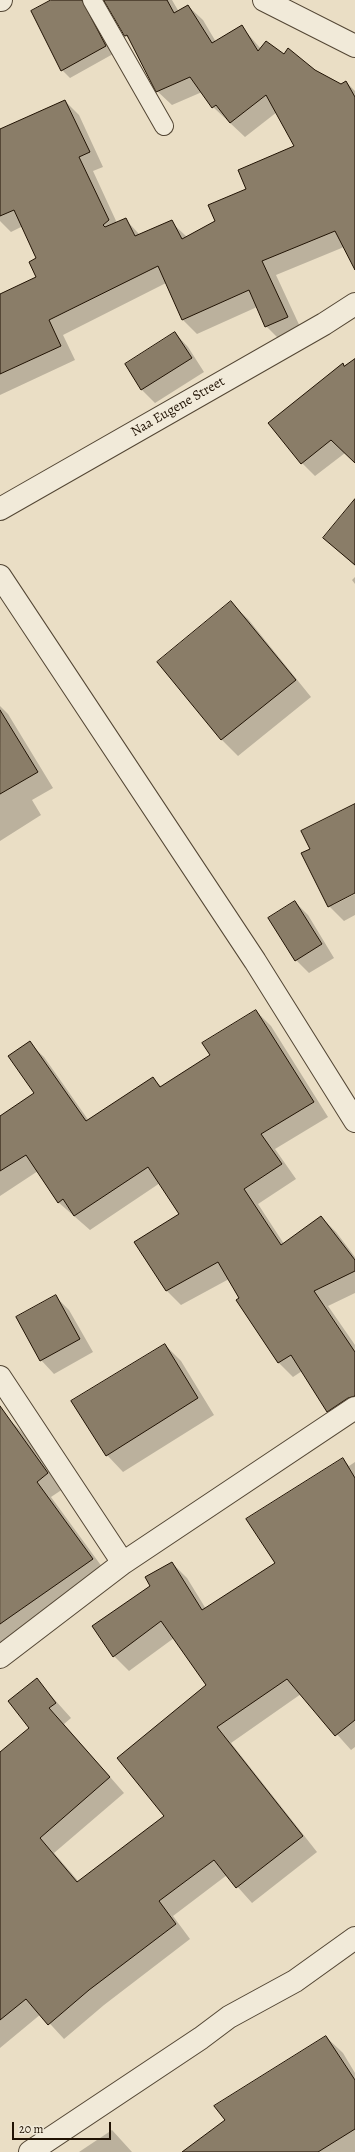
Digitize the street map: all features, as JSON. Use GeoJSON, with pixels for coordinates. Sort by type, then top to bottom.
{"type":"FeatureCollection","features":[{"type":"Feature","properties":{"kind":"street"},"geometry":{"type":"LineString","coordinates":[[264,0],[355,46]]}},
{"type":"Feature","properties":{"kind":"street","name":"Naa Eugene Street"},"geometry":{"type":"LineString","coordinates":[[0,509],[324,324],[355,304]]}},
{"type":"Feature","properties":{"kind":"street"},"geometry":{"type":"LineString","coordinates":[[0,576],[255,961],[355,1121]]}},
{"type":"Feature","properties":{"kind":"street"},"geometry":{"type":"LineString","coordinates":[[0,1377],[123,1564]]}},
{"type":"Feature","properties":{"kind":"street"},"geometry":{"type":"LineString","coordinates":[[0,1657],[123,1564],[355,1408]]}},
{"type":"Feature","properties":{"kind":"street"},"geometry":{"type":"LineString","coordinates":[[30,2152],[201,2038],[229,2017],[295,1981],[352,1947]]}},
{"type":"Feature","properties":{"kind":"lane"},"geometry":{"type":"LineString","coordinates":[[92,0],[164,126]]}},
{"type":"Feature","properties":{"kind":"building"},"geometry":{"type":"Polygon","coordinates":[[[51,0],[82,0],[106,46],[61,71],[31,11],[51,0]]]}},
{"type":"Feature","properties":{"kind":"building"},"geometry":{"type":"Polygon","coordinates":[[[104,0],[167,0],[174,13],[188,5],[212,43],[242,25],[258,51],[266,41],[284,54],[288,48],[315,70],[341,84],[346,81],[355,97],[355,270],[335,231],[262,261],[288,317],[265,327],[249,290],[182,320],[158,266],[49,320],[61,346],[0,374],[0,294],[36,277],[29,262],[36,258],[14,210],[0,216],[0,129],[65,100],[90,152],[79,157],[109,220],[103,225],[105,227],[126,218],[135,236],[172,220],[182,239],[215,221],[208,205],[246,189],[238,170],[294,146],[266,95],[230,123],[216,105],[212,108],[190,77],[156,92],[127,35],[125,36],[104,0]]]}},
{"type":"Feature","properties":{"kind":"building"},"geometry":{"type":"Polygon","coordinates":[[[175,332],[192,358],[141,390],[125,364],[175,332]]]}},
{"type":"Feature","properties":{"kind":"building"},"geometry":{"type":"Polygon","coordinates":[[[355,359],[355,463],[331,440],[301,464],[268,423],[343,363],[344,366],[355,359]]]}},
{"type":"Feature","properties":{"kind":"building"},"geometry":{"type":"Polygon","coordinates":[[[355,499],[355,565],[323,538],[355,499]]]}},
{"type":"Feature","properties":{"kind":"building"},"geometry":{"type":"Polygon","coordinates":[[[231,601],[296,680],[221,740],[157,662],[231,601]]]}},
{"type":"Feature","properties":{"kind":"building"},"geometry":{"type":"Polygon","coordinates":[[[0,710],[38,772],[0,794],[0,710]]]}},
{"type":"Feature","properties":{"kind":"building"},"geometry":{"type":"Polygon","coordinates":[[[355,804],[355,893],[328,907],[301,853],[310,849],[301,831],[355,804]]]}},
{"type":"Feature","properties":{"kind":"building"},"geometry":{"type":"Polygon","coordinates":[[[295,901],[322,944],[295,961],[268,918],[295,901]]]}},
{"type":"Feature","properties":{"kind":"building"},"geometry":{"type":"Polygon","coordinates":[[[256,1010],[314,1102],[261,1134],[282,1164],[244,1189],[281,1245],[321,1216],[355,1260],[355,1271],[314,1291],[355,1352],[355,1396],[348,1398],[327,1412],[291,1355],[278,1363],[236,1300],[239,1298],[218,1262],[166,1291],[134,1242],[179,1214],[148,1167],[74,1216],[63,1199],[58,1203],[26,1155],[0,1171],[0,1116],[34,1093],[8,1056],[30,1041],[86,1121],[153,1077],[160,1087],[210,1055],[202,1043],[256,1010]]]}},
{"type":"Feature","properties":{"kind":"building"},"geometry":{"type":"Polygon","coordinates":[[[56,1295],[80,1339],[40,1361],[16,1317],[56,1295]]]}},
{"type":"Feature","properties":{"kind":"building"},"geometry":{"type":"Polygon","coordinates":[[[165,1344],[198,1398],[106,1456],[71,1401],[165,1344]]]}},
{"type":"Feature","properties":{"kind":"building"},"geometry":{"type":"Polygon","coordinates":[[[0,1406],[48,1473],[37,1482],[93,1559],[0,1624],[0,1406]]]}},
{"type":"Feature","properties":{"kind":"building"},"geometry":{"type":"Polygon","coordinates":[[[343,1458],[355,1478],[355,1720],[335,1736],[287,1679],[217,1727],[303,1836],[236,1888],[214,1860],[159,1901],[176,1924],[89,1990],[48,2025],[26,1999],[0,2020],[0,1752],[29,1728],[8,1701],[37,1678],[56,1703],[49,1708],[110,1777],[40,1838],[77,1882],[164,1816],[117,1758],[206,1685],[161,1621],[113,1657],[92,1626],[150,1586],[145,1577],[172,1562],[202,1610],[275,1563],[246,1519],[343,1458]]]}},
{"type":"Feature","properties":{"kind":"building"},"geometry":{"type":"Polygon","coordinates":[[[326,2036],[355,2080],[355,2129],[318,2152],[182,2152],[225,2120],[214,2106],[326,2036]]]}}]}
